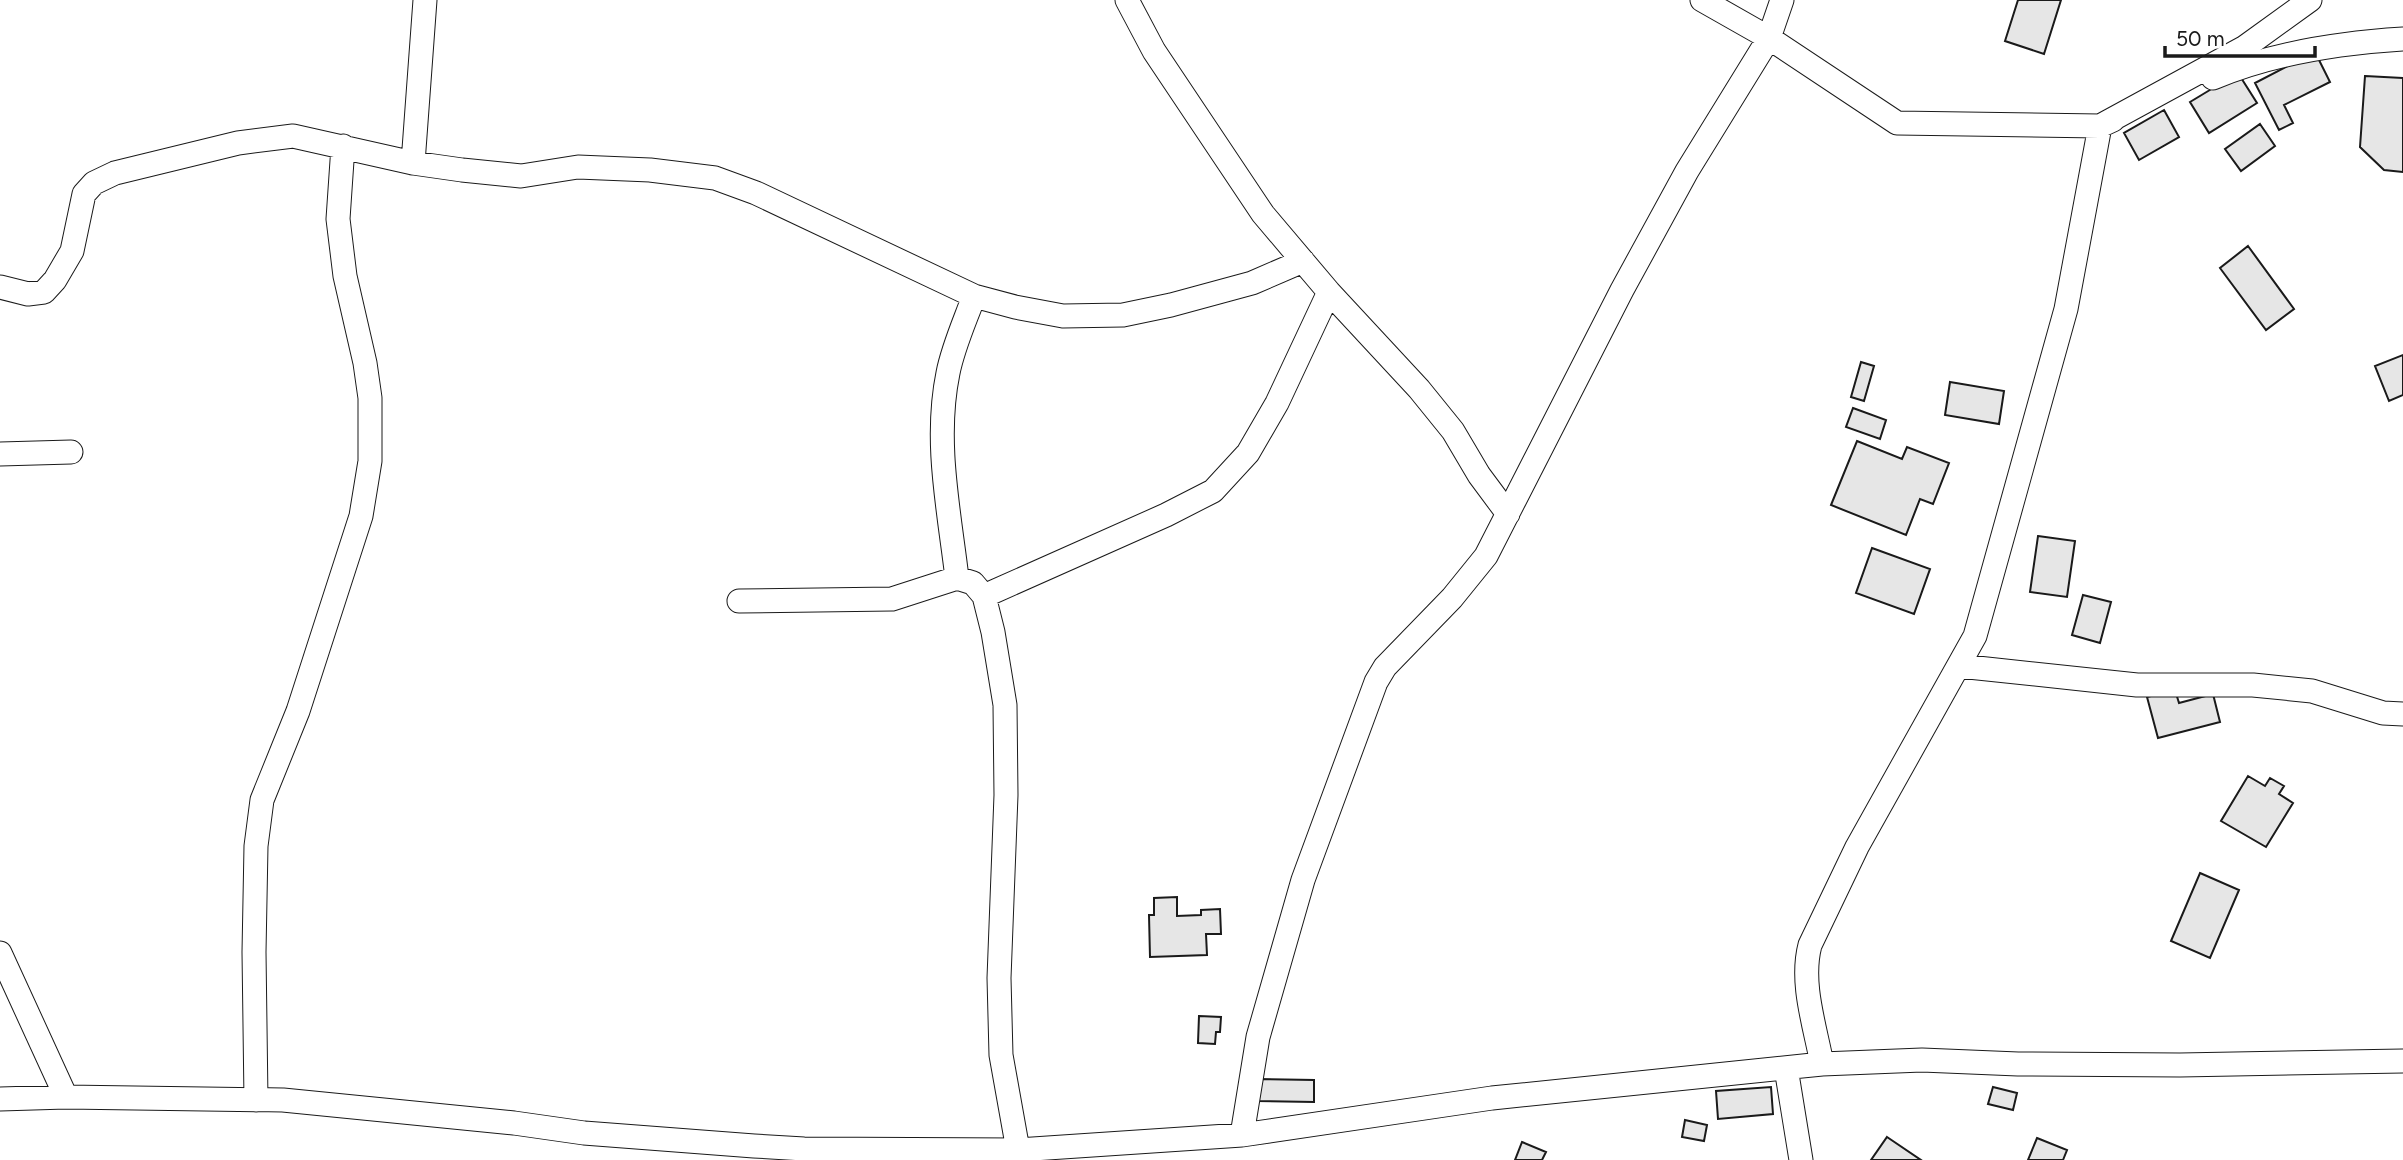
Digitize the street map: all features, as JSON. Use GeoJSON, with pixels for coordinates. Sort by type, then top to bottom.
{"type":"FeatureCollection","features":[{"type":"Feature","properties":{"kind":"street"},"geometry":{"type":"LineString","coordinates":[[413,163],[425,0]]}},
{"type":"Feature","properties":{"kind":"street"},"geometry":{"type":"LineString","coordinates":[[1127,0],[1154,51],[1255,202],[1329,292],[1419,389],[1453,431],[1479,475],[1508,514]]}},
{"type":"Feature","properties":{"kind":"street"},"geometry":{"type":"LineString","coordinates":[[1702,0],[1769,38],[1897,123],[2100,126],[2230,71],[2305,51],[2355,42],[2403,39]]}},
{"type":"Feature","properties":{"kind":"street"},"geometry":{"type":"LineString","coordinates":[[1242,1135],[1258,1037],[1303,880],[1376,682],[1385,667],[1452,598],[1486,556],[1622,290],[1687,171],[1769,38],[1782,0]]}},
{"type":"Feature","properties":{"kind":"street"},"geometry":{"type":"LineString","coordinates":[[2100,126],[2245,47],[2310,0]]}},
{"type":"Feature","properties":{"kind":"street"},"geometry":{"type":"LineString","coordinates":[[1822,1064],[1805,961],[1810,945],[1857,848],[1975,636],[2066,309],[2100,126]]}},
{"type":"Feature","properties":{"kind":"street"},"geometry":{"type":"LineString","coordinates":[[0,287],[28,294],[44,292],[55,280],[72,251],[84,194],[94,183],[115,173],[238,143],[293,136],[413,163],[521,176],[578,167],[650,170],[715,178],[756,193],[974,296],[1063,316],[1123,315],[1226,292],[1303,261]]}},
{"type":"Feature","properties":{"kind":"street"},"geometry":{"type":"LineString","coordinates":[[256,1100],[256,846],[262,800],[298,711],[352,542],[360,516],[370,461],[370,398],[365,363],[345,276],[338,219],[342,146]]}},
{"type":"Feature","properties":{"kind":"street"},"geometry":{"type":"LineString","coordinates":[[984,596],[1166,515],[1213,491],[1248,453],[1277,403],[1329,292]]}},
{"type":"Feature","properties":{"kind":"street"},"geometry":{"type":"LineString","coordinates":[[957,578],[941,422],[948,372],[974,296]]}},
{"type":"Feature","properties":{"kind":"street"},"geometry":{"type":"LineString","coordinates":[[0,454],[71,452]]}},
{"type":"Feature","properties":{"kind":"street"},"geometry":{"type":"LineString","coordinates":[[739,601],[892,598],[957,578],[973,583],[984,596],[1005,705],[1006,807],[999,978],[1001,1055],[1018,1150]]}},
{"type":"Feature","properties":{"kind":"street"},"geometry":{"type":"LineString","coordinates":[[1959,666],[2137,685],[2253,685],[2312,691],[2383,713],[2403,714]]}},
{"type":"Feature","properties":{"kind":"street"},"geometry":{"type":"LineString","coordinates":[[0,953],[66,1097]]}},
{"type":"Feature","properties":{"kind":"street"},"geometry":{"type":"LineString","coordinates":[[0,1099],[66,1097],[316,1102],[584,1133],[767,1147],[1166,1151],[1242,1135],[1492,1098],[1822,1064],[1922,1060],[2167,1065],[2403,1061]]}},
{"type":"Feature","properties":{"kind":"street"},"geometry":{"type":"LineString","coordinates":[[1786,1068],[1801,1160]]}},
{"type":"Feature","properties":{"kind":"building"},"geometry":{"type":"Polygon","coordinates":[[[2018,0],[2061,0],[2044,54],[2005,41],[2018,0]]]}},
{"type":"Feature","properties":{"kind":"building"},"geometry":{"type":"Polygon","coordinates":[[[2315,52],[2330,82],[2284,105],[2293,123],[2279,130],[2255,83],[2315,52]]]}},
{"type":"Feature","properties":{"kind":"building"},"geometry":{"type":"Polygon","coordinates":[[[2238,73],[2257,103],[2209,133],[2190,102],[2238,73]]]}},
{"type":"Feature","properties":{"kind":"building"},"geometry":{"type":"Polygon","coordinates":[[[2365,76],[2403,78],[2403,172],[2384,170],[2360,147],[2365,76]]]}},
{"type":"Feature","properties":{"kind":"building"},"geometry":{"type":"Polygon","coordinates":[[[2164,110],[2179,137],[2139,160],[2124,133],[2164,110]]]}},
{"type":"Feature","properties":{"kind":"building"},"geometry":{"type":"Polygon","coordinates":[[[2260,124],[2275,146],[2241,171],[2225,149],[2260,124]]]}},
{"type":"Feature","properties":{"kind":"building"},"geometry":{"type":"Polygon","coordinates":[[[2248,246],[2294,309],[2266,330],[2220,268],[2248,246]]]}},
{"type":"Feature","properties":{"kind":"building"},"geometry":{"type":"Polygon","coordinates":[[[2403,355],[2403,395],[2389,401],[2375,366],[2403,355]]]}},
{"type":"Feature","properties":{"kind":"building"},"geometry":{"type":"Polygon","coordinates":[[[1861,362],[1874,366],[1864,401],[1851,397],[1861,362]]]}},
{"type":"Feature","properties":{"kind":"building"},"geometry":{"type":"Polygon","coordinates":[[[1950,382],[2004,391],[1999,424],[1945,415],[1950,382]]]}},
{"type":"Feature","properties":{"kind":"building"},"geometry":{"type":"Polygon","coordinates":[[[1853,408],[1886,420],[1880,439],[1846,427],[1853,408]]]}},
{"type":"Feature","properties":{"kind":"building"},"geometry":{"type":"Polygon","coordinates":[[[1857,441],[1902,459],[1907,447],[1949,463],[1933,504],[1920,499],[1906,535],[1831,505],[1857,441]]]}},
{"type":"Feature","properties":{"kind":"building"},"geometry":{"type":"Polygon","coordinates":[[[2038,536],[2075,541],[2067,597],[2030,592],[2038,536]]]}},
{"type":"Feature","properties":{"kind":"building"},"geometry":{"type":"Polygon","coordinates":[[[1872,548],[1930,569],[1914,614],[1856,593],[1872,548]]]}},
{"type":"Feature","properties":{"kind":"building"},"geometry":{"type":"Polygon","coordinates":[[[2083,595],[2111,602],[2100,643],[2072,635],[2083,595]]]}},
{"type":"Feature","properties":{"kind":"building"},"geometry":{"type":"Polygon","coordinates":[[[2175,690],[2179,703],[2213,694],[2220,722],[2158,738],[2147,697],[2175,690]]]}},
{"type":"Feature","properties":{"kind":"building"},"geometry":{"type":"Polygon","coordinates":[[[2248,776],[2265,786],[2270,778],[2284,786],[2279,794],[2293,803],[2266,847],[2221,821],[2248,776]]]}},
{"type":"Feature","properties":{"kind":"building"},"geometry":{"type":"Polygon","coordinates":[[[2200,873],[2239,890],[2210,958],[2171,941],[2200,873]]]}},
{"type":"Feature","properties":{"kind":"building"},"geometry":{"type":"Polygon","coordinates":[[[1177,897],[1177,916],[1201,915],[1201,910],[1220,909],[1221,934],[1206,934],[1207,955],[1150,957],[1149,915],[1154,915],[1154,898],[1177,897]]]}},
{"type":"Feature","properties":{"kind":"building"},"geometry":{"type":"Polygon","coordinates":[[[1199,1016],[1221,1017],[1220,1032],[1216,1032],[1215,1044],[1198,1043],[1199,1016]]]}},
{"type":"Feature","properties":{"kind":"building"},"geometry":{"type":"Polygon","coordinates":[[[1257,1079],[1314,1080],[1314,1102],[1257,1101],[1257,1079]]]}},
{"type":"Feature","properties":{"kind":"building"},"geometry":{"type":"Polygon","coordinates":[[[1771,1087],[1773,1114],[1718,1119],[1716,1091],[1771,1087]]]}},
{"type":"Feature","properties":{"kind":"building"},"geometry":{"type":"Polygon","coordinates":[[[1993,1087],[2017,1093],[2013,1110],[1988,1104],[1993,1087]]]}},
{"type":"Feature","properties":{"kind":"building"},"geometry":{"type":"Polygon","coordinates":[[[1685,1120],[1707,1125],[1704,1141],[1682,1137],[1685,1120]]]}},
{"type":"Feature","properties":{"kind":"building"},"geometry":{"type":"Polygon","coordinates":[[[1887,1137],[1921,1160],[1871,1160],[1887,1137]]]}},
{"type":"Feature","properties":{"kind":"building"},"geometry":{"type":"Polygon","coordinates":[[[2037,1138],[2067,1150],[2063,1160],[2028,1160],[2037,1138]]]}},
{"type":"Feature","properties":{"kind":"building"},"geometry":{"type":"Polygon","coordinates":[[[1522,1142],[1546,1152],[1542,1160],[1515,1160],[1522,1142]]]}}]}
